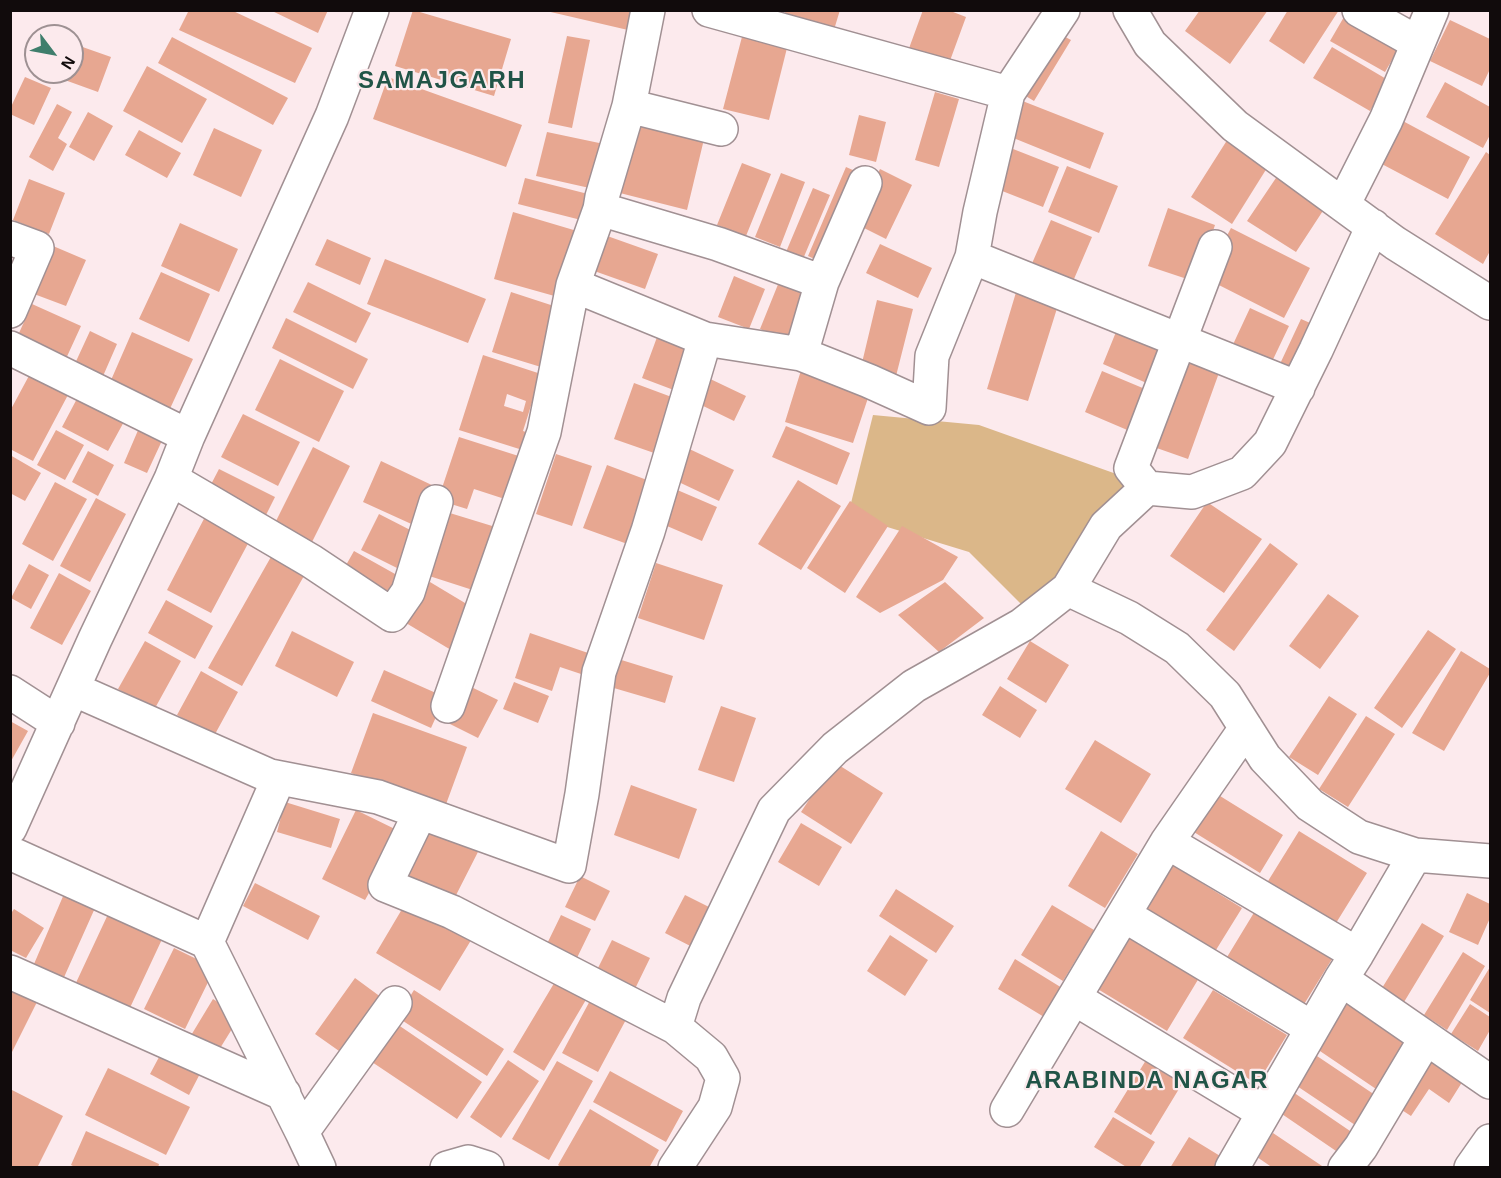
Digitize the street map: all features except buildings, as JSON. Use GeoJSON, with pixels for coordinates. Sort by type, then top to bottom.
{"type":"FeatureCollection","features":[{"type":"Feature","properties":{"kind":"street"},"geometry":{"type":"LineString","coordinates":[[10,828],[171,479],[188,436],[332,116],[372,10]]}},
{"type":"Feature","properties":{"kind":"street"},"geometry":{"type":"LineString","coordinates":[[448,706],[544,432],[573,285],[600,208],[629,106],[648,10]]}},
{"type":"Feature","properties":{"kind":"street"},"geometry":{"type":"LineString","coordinates":[[709,10],[1008,93]]}},
{"type":"Feature","properties":{"kind":"street"},"geometry":{"type":"LineString","coordinates":[[573,285],[705,339],[801,354],[929,408],[933,356],[972,257],[980,212],[1008,93],[1063,10]]}},
{"type":"Feature","properties":{"kind":"street"},"geometry":{"type":"LineString","coordinates":[[1130,10],[1149,44],[1236,126],[1395,243],[1491,303]]}},
{"type":"Feature","properties":{"kind":"street"},"geometry":{"type":"LineString","coordinates":[[1359,10],[1418,43]]}},
{"type":"Feature","properties":{"kind":"street"},"geometry":{"type":"LineString","coordinates":[[1343,205],[1386,120],[1432,10]]}},
{"type":"Feature","properties":{"kind":"street"},"geometry":{"type":"LineString","coordinates":[[629,106],[721,129]]}},
{"type":"Feature","properties":{"kind":"street"},"geometry":{"type":"LineString","coordinates":[[801,354],[822,282],[866,183]]}},
{"type":"Feature","properties":{"kind":"street"},"geometry":{"type":"LineString","coordinates":[[600,208],[718,244],[822,282]]}},
{"type":"Feature","properties":{"kind":"street"},"geometry":{"type":"LineString","coordinates":[[1215,248],[1131,468],[1147,488],[1192,492],[1242,473],[1270,442],[1298,388],[1373,226]]}},
{"type":"Feature","properties":{"kind":"street"},"geometry":{"type":"LineString","coordinates":[[10,238],[37,249],[10,311]]}},
{"type":"Feature","properties":{"kind":"street"},"geometry":{"type":"LineString","coordinates":[[972,257],[1298,388]]}},
{"type":"Feature","properties":{"kind":"street"},"geometry":{"type":"LineString","coordinates":[[73,689],[270,776],[378,798],[569,866],[582,794],[599,672],[648,531],[705,339]]}},
{"type":"Feature","properties":{"kind":"street"},"geometry":{"type":"LineString","coordinates":[[10,348],[188,436]]}},
{"type":"Feature","properties":{"kind":"street"},"geometry":{"type":"LineString","coordinates":[[171,479],[311,561],[392,615],[408,592],[436,502]]}},
{"type":"Feature","properties":{"kind":"street"},"geometry":{"type":"LineString","coordinates":[[675,1027],[684,998],[774,810],[835,748],[914,686],[1022,625],[1068,589],[1106,526],[1147,488]]}},
{"type":"Feature","properties":{"kind":"street"},"geometry":{"type":"LineString","coordinates":[[1068,589],[1129,618],[1178,648],[1225,695],[1265,758],[1310,805],[1359,837],[1415,855],[1491,861]]}},
{"type":"Feature","properties":{"kind":"street"},"geometry":{"type":"LineString","coordinates":[[10,692],[58,723]]}},
{"type":"Feature","properties":{"kind":"street"},"geometry":{"type":"LineString","coordinates":[[1007,1110],[1167,842],[1246,728]]}},
{"type":"Feature","properties":{"kind":"street"},"geometry":{"type":"LineString","coordinates":[[207,942],[274,789],[270,776]]}},
{"type":"Feature","properties":{"kind":"street"},"geometry":{"type":"LineString","coordinates":[[420,813],[385,885],[452,912],[675,1027],[711,1057],[723,1078],[715,1107],[675,1167]]}},
{"type":"Feature","properties":{"kind":"street"},"geometry":{"type":"LineString","coordinates":[[1167,842],[1349,966],[1426,1038],[1491,1082]]}},
{"type":"Feature","properties":{"kind":"street"},"geometry":{"type":"LineString","coordinates":[[10,853],[207,942],[319,1167]]}},
{"type":"Feature","properties":{"kind":"street"},"geometry":{"type":"LineString","coordinates":[[1232,1167],[1415,855]]}},
{"type":"Feature","properties":{"kind":"street"},"geometry":{"type":"LineString","coordinates":[[1124,915],[1312,1028]]}},
{"type":"Feature","properties":{"kind":"street"},"geometry":{"type":"LineString","coordinates":[[10,972],[284,1094]]}},
{"type":"Feature","properties":{"kind":"street"},"geometry":{"type":"LineString","coordinates":[[1074,998],[1263,1112]]}},
{"type":"Feature","properties":{"kind":"street"},"geometry":{"type":"LineString","coordinates":[[302,1132],[395,1003]]}},
{"type":"Feature","properties":{"kind":"street"},"geometry":{"type":"LineString","coordinates":[[1345,1167],[1360,1147],[1426,1038]]}},
{"type":"Feature","properties":{"kind":"street"},"geometry":{"type":"LineString","coordinates":[[1471,1167],[1491,1142]]}},
{"type":"Feature","properties":{"kind":"street"},"geometry":{"type":"LineString","coordinates":[[447,1167],[468,1162],[487,1167]]}},
{"type":"Feature","properties":{"kind":"shaded area"},"geometry":{"type":"Polygon","coordinates":[[[873,415],[979,425],[1122,476],[1132,484],[1065,583],[1026,609],[969,552],[848,515],[873,415]]]}},
{"type":"Feature","properties":{"kind":"district","name":"SAMAJGARH"},"geometry":{"type":"Point","coordinates":[442,81]}},
{"type":"Feature","properties":{"kind":"district","name":"ARABINDA NAGAR"},"geometry":{"type":"Point","coordinates":[1147,1081]}}]}
